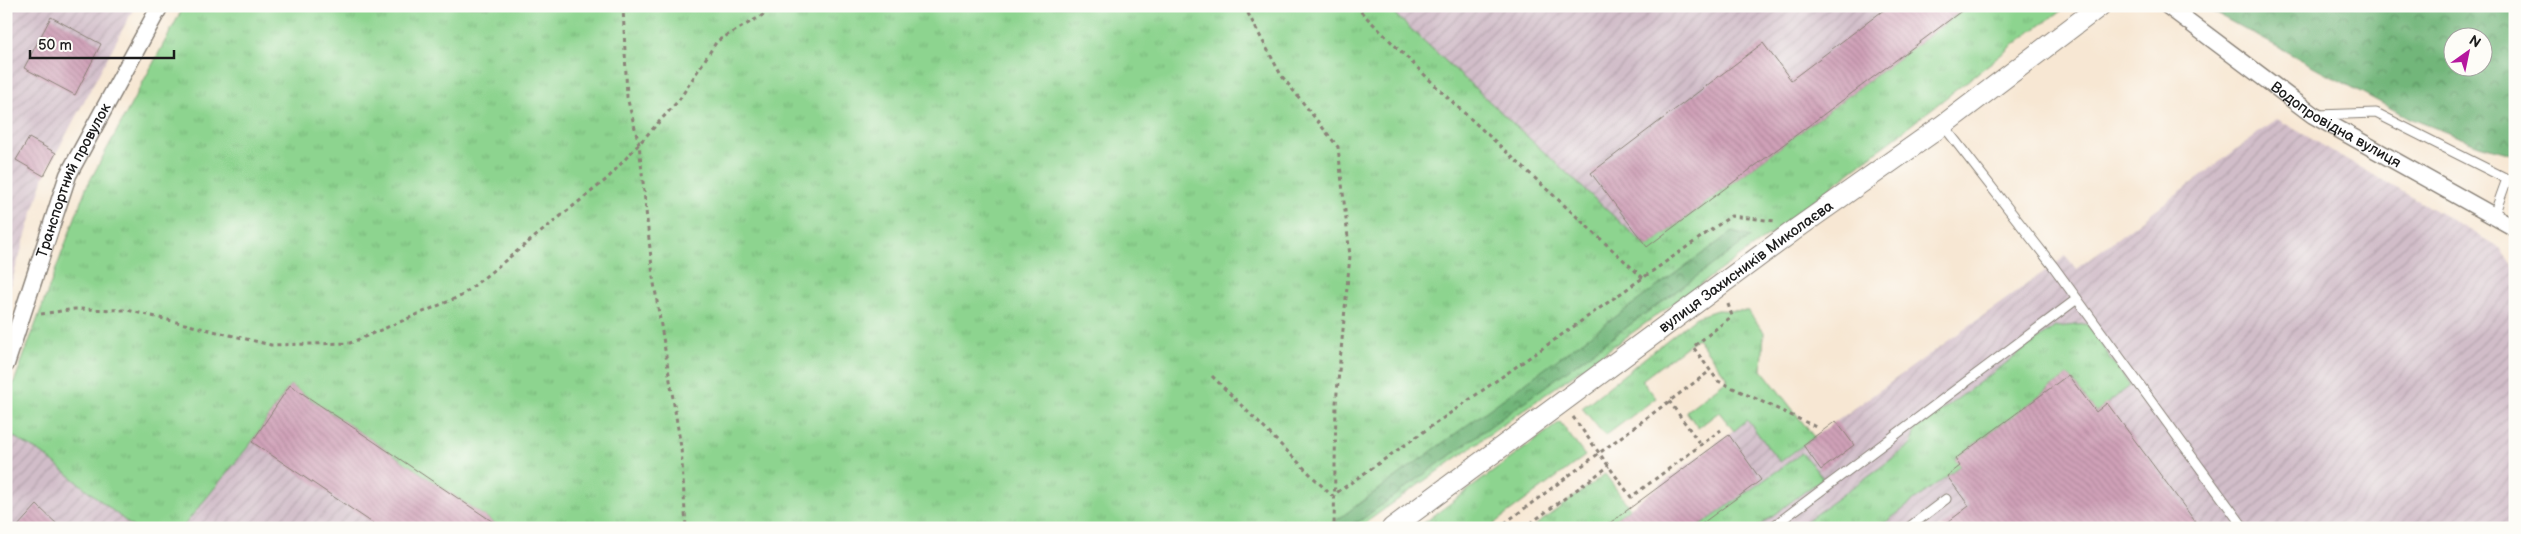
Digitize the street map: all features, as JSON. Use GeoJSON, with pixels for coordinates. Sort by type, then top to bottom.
{"type":"FeatureCollection","features":[{"type":"Feature","properties":{"kind":"street","name":"Транспортний провулок"},"geometry":{"type":"LineString","coordinates":[[6,364],[68,175],[160,6]]}},
{"type":"Feature","properties":{"kind":"street","name":"вулиця Захисників Миколаєва"},"geometry":{"type":"LineString","coordinates":[[1392,528],[1796,229],[1943,125],[2100,6]]}},
{"type":"Feature","properties":{"kind":"street","name":"Водопровідна вулиця"},"geometry":{"type":"LineString","coordinates":[[2168,6],[2313,115],[2515,228]]}},
{"type":"Feature","properties":{"kind":"lane"},"geometry":{"type":"LineString","coordinates":[[2313,115],[2376,114],[2511,181],[2494,215]]}},
{"type":"Feature","properties":{"kind":"lane"},"geometry":{"type":"LineString","coordinates":[[1943,125],[2077,299],[2244,528]]}},
{"type":"Feature","properties":{"kind":"lane"},"geometry":{"type":"LineString","coordinates":[[1771,528],[2077,299]]}},
{"type":"Feature","properties":{"kind":"lane"},"geometry":{"type":"LineString","coordinates":[[1908,528],[1946,499]]}},
{"type":"Feature","properties":{"kind":"lane"},"geometry":{"type":"LineString","coordinates":[[1783,519],[1789,528]]}},
{"type":"Feature","properties":{"kind":"path"},"geometry":{"type":"LineString","coordinates":[[623,6],[627,97],[639,144],[653,277],[681,447],[686,528]]}},
{"type":"Feature","properties":{"kind":"path"},"geometry":{"type":"LineString","coordinates":[[22,317],[74,309],[127,310],[271,344],[350,343],[461,296],[607,179],[679,100],[717,41],[763,15],[773,6]]}},
{"type":"Feature","properties":{"kind":"path"},"geometry":{"type":"LineString","coordinates":[[1244,6],[1281,75],[1338,147],[1350,256],[1336,403],[1332,496],[1334,528]]}},
{"type":"Feature","properties":{"kind":"path"},"geometry":{"type":"LineString","coordinates":[[1355,6],[1447,97],[1643,278]]}},
{"type":"Feature","properties":{"kind":"path"},"geometry":{"type":"LineString","coordinates":[[1332,496],[1731,216],[1772,220],[1796,229]]}},
{"type":"Feature","properties":{"kind":"path"},"geometry":{"type":"LineString","coordinates":[[1722,284],[1732,316],[1693,348],[1718,382],[1816,427]]}},
{"type":"Feature","properties":{"kind":"path"},"geometry":{"type":"LineString","coordinates":[[1498,528],[1710,371]]}},
{"type":"Feature","properties":{"kind":"path"},"geometry":{"type":"LineString","coordinates":[[1212,376],[1332,496]]}},
{"type":"Feature","properties":{"kind":"path"},"geometry":{"type":"LineString","coordinates":[[1669,401],[1701,445]]}},
{"type":"Feature","properties":{"kind":"path"},"geometry":{"type":"LineString","coordinates":[[1562,402],[1631,497],[1721,430]]}},
{"type":"Feature","properties":{"kind":"path"},"geometry":{"type":"LineString","coordinates":[[1524,528],[1609,466]]}},
{"type":"Feature","properties":{"kind":"shaded area"},"geometry":{"type":"Polygon","coordinates":[[[6,6],[135,6],[44,176],[6,300],[6,6]]]}},
{"type":"Feature","properties":{"kind":"shaded area"},"geometry":{"type":"Polygon","coordinates":[[[1386,6],[1968,6],[1647,247],[1386,6]]]}},
{"type":"Feature","properties":{"kind":"shaded area"},"geometry":{"type":"Polygon","coordinates":[[[2277,119],[2500,248],[2515,269],[2515,528],[1603,528],[1747,420],[1780,462],[2066,256],[2076,269],[2277,119]]]}},
{"type":"Feature","properties":{"kind":"shaded area"},"geometry":{"type":"Polygon","coordinates":[[[290,385],[502,528],[182,528],[252,442],[290,385]]]}},
{"type":"Feature","properties":{"kind":"shaded area"},"geometry":{"type":"Polygon","coordinates":[[[14,437],[43,454],[134,528],[6,528],[6,452],[14,437]]]}},
{"type":"Feature","properties":{"kind":"green space"},"geometry":{"type":"Polygon","coordinates":[[[184,6],[1386,6],[1647,247],[1968,6],[2068,6],[2025,36],[1771,234],[1358,528],[502,528],[290,385],[252,442],[182,528],[134,528],[43,454],[14,437],[6,452],[6,404],[86,188],[184,6]]]}},
{"type":"Feature","properties":{"kind":"green space"},"geometry":{"type":"Polygon","coordinates":[[[2202,6],[2515,6],[2515,155],[2479,145],[2407,117],[2202,6]]]}},
{"type":"Feature","properties":{"kind":"green space"},"geometry":{"type":"Polygon","coordinates":[[[1732,232],[1751,237],[1350,528],[1326,528],[1732,232]]]}},
{"type":"Feature","properties":{"kind":"green space"},"geometry":{"type":"Polygon","coordinates":[[[1717,310],[1748,311],[1764,332],[1762,370],[1814,437],[1780,462],[1747,420],[1734,431],[1719,412],[1698,428],[1686,411],[1728,379],[1697,338],[1642,380],[1656,398],[1605,436],[1582,408],[1696,317],[1717,310]]]}},
{"type":"Feature","properties":{"kind":"green space"},"geometry":{"type":"Polygon","coordinates":[[[2087,324],[2130,386],[2096,412],[2068,375],[1955,459],[1960,466],[1878,528],[1806,528],[1806,521],[1911,445],[1915,430],[2055,327],[2087,324]]]}},
{"type":"Feature","properties":{"kind":"green space"},"geometry":{"type":"Polygon","coordinates":[[[1560,422],[1585,456],[1488,528],[1417,528],[1560,422]]]}},
{"type":"Feature","properties":{"kind":"green space"},"geometry":{"type":"Polygon","coordinates":[[[1802,453],[1823,478],[1756,528],[1697,528],[1802,453]]]}},
{"type":"Feature","properties":{"kind":"green space"},"geometry":{"type":"Polygon","coordinates":[[[1605,474],[1630,508],[1603,528],[1532,528],[1605,474]]]}},
{"type":"Feature","properties":{"kind":"building"},"geometry":{"type":"Polygon","coordinates":[[[1889,6],[1968,6],[1647,247],[1591,173],[1763,43],[1791,80],[1889,6]]]}},
{"type":"Feature","properties":{"kind":"building"},"geometry":{"type":"Polygon","coordinates":[[[51,17],[101,44],[75,95],[24,68],[51,17]]]}},
{"type":"Feature","properties":{"kind":"building"},"geometry":{"type":"Polygon","coordinates":[[[29,138],[56,153],[44,176],[16,160],[29,138]]]}},
{"type":"Feature","properties":{"kind":"building"},"geometry":{"type":"Polygon","coordinates":[[[2068,375],[2096,412],[2107,403],[2200,528],[1940,528],[1969,506],[1947,476],[1960,466],[1955,459],[2068,375]]]}},
{"type":"Feature","properties":{"kind":"building"},"geometry":{"type":"Polygon","coordinates":[[[290,385],[502,528],[380,528],[252,442],[290,385]]]}},
{"type":"Feature","properties":{"kind":"building"},"geometry":{"type":"Polygon","coordinates":[[[1836,421],[1854,445],[1821,470],[1803,445],[1836,421]]]}},
{"type":"Feature","properties":{"kind":"building"},"geometry":{"type":"Polygon","coordinates":[[[1729,435],[1761,480],[1696,528],[1603,528],[1729,435]]]}},
{"type":"Feature","properties":{"kind":"building"},"geometry":{"type":"Polygon","coordinates":[[[37,505],[61,528],[16,528],[37,505]]]}}]}
